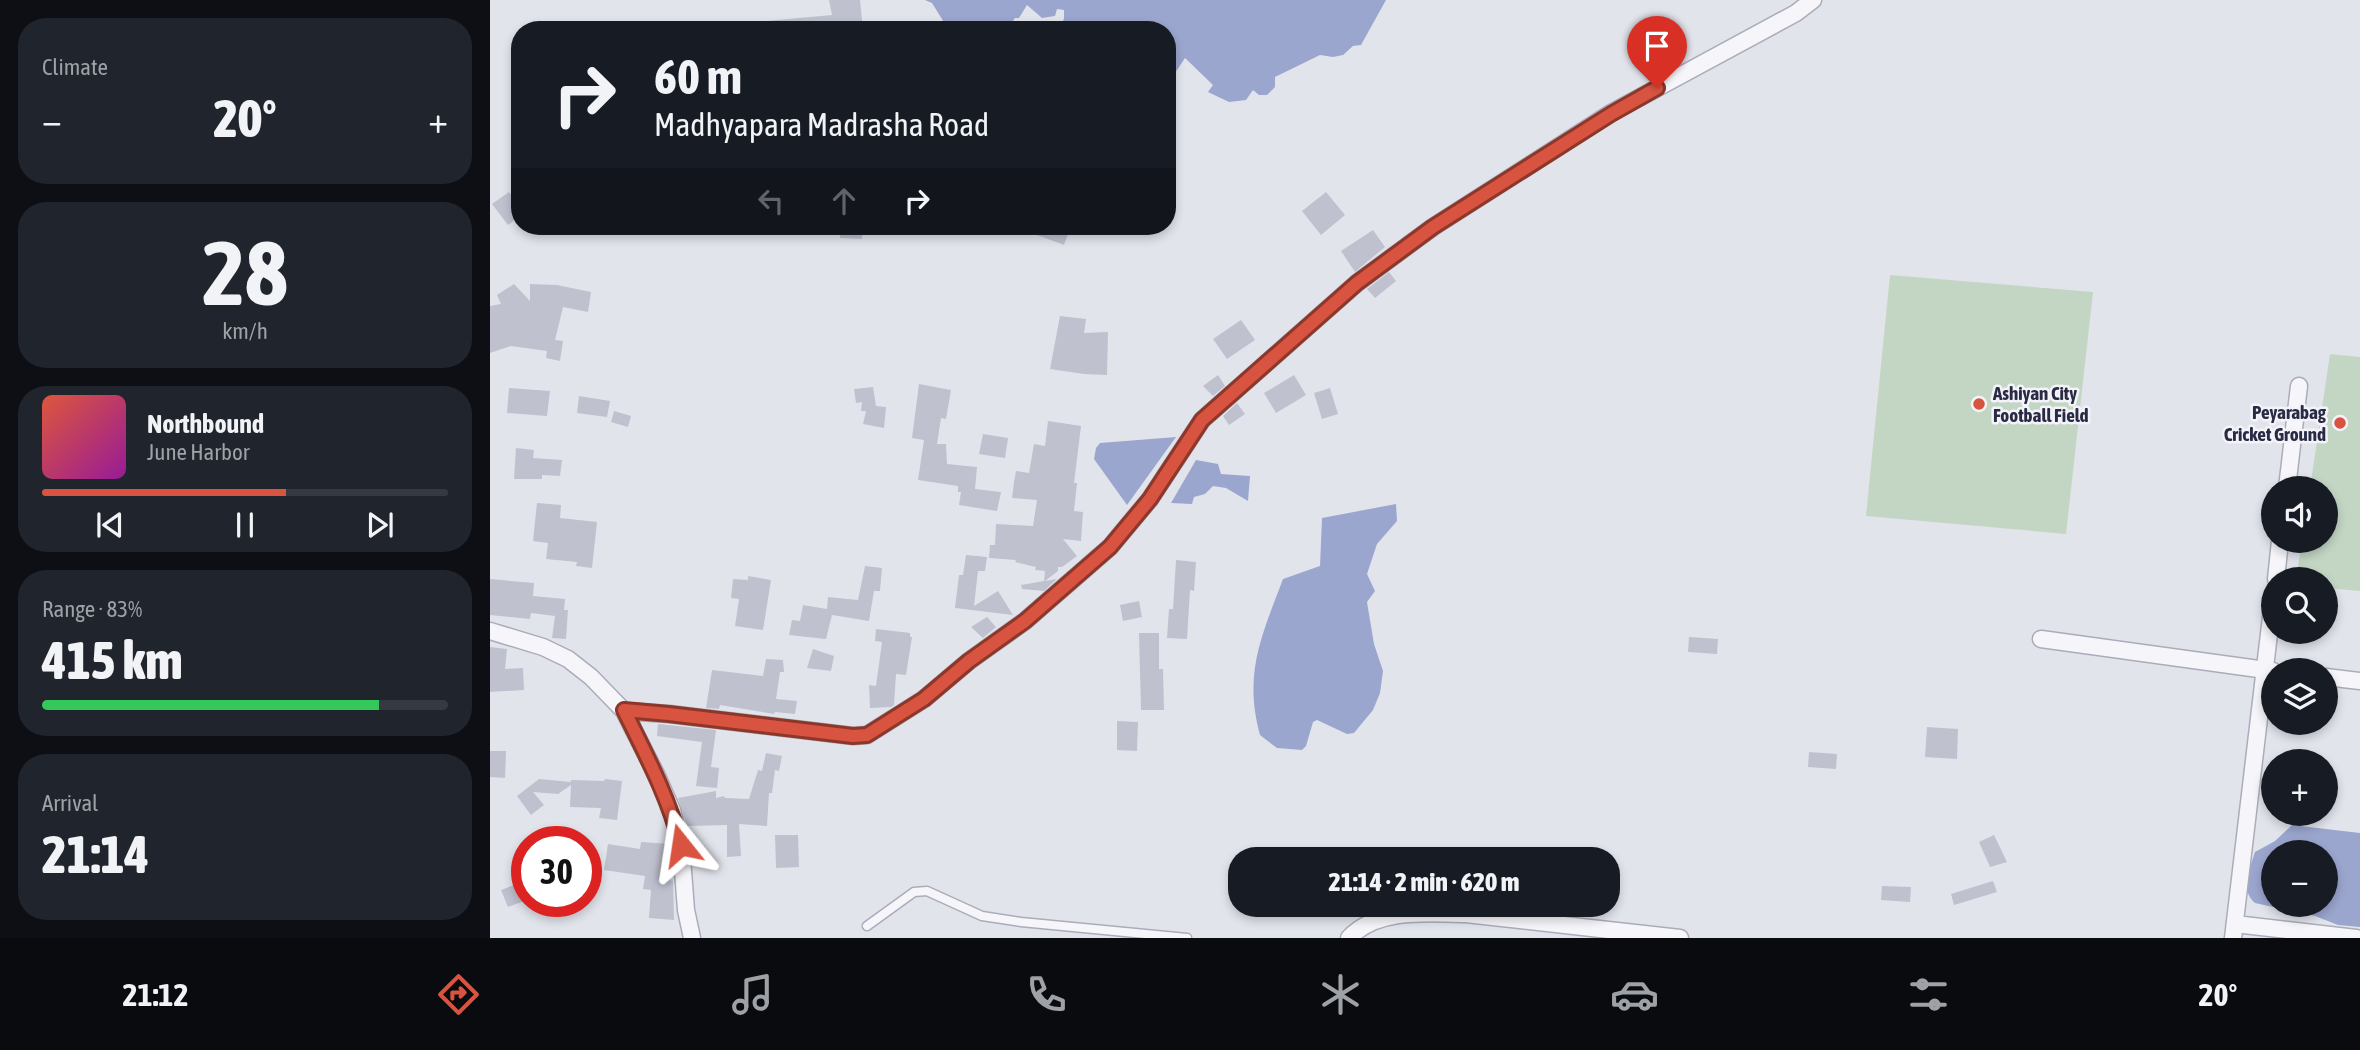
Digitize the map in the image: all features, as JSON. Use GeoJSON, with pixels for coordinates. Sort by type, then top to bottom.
{"type":"FeatureCollection","features":[{"type":"Feature","properties":{"kind":"street"},"geometry":{"type":"LineString","coordinates":[[624,710],[853,736],[867,735],[924,699],[969,661],[1025,621],[1110,547],[1150,499],[1202,420],[1357,283],[1433,227],[1611,114],[1796,13],[1813,0]]}},
{"type":"Feature","properties":{"kind":"street"},"geometry":{"type":"LineString","coordinates":[[2288,476],[2299,386]]}},
{"type":"Feature","properties":{"kind":"street"},"geometry":{"type":"LineString","coordinates":[[490,631],[543,647],[568,659],[591,677],[624,710],[671,810],[681,845],[686,910],[692,938]]}},
{"type":"Feature","properties":{"kind":"street"},"geometry":{"type":"LineString","coordinates":[[2041,639],[2261,669]]}},
{"type":"Feature","properties":{"kind":"street"},"geometry":{"type":"LineString","coordinates":[[2338,678],[2360,681]]}},
{"type":"Feature","properties":{"kind":"street"},"geometry":{"type":"LineString","coordinates":[[2261,730],[2234,931],[2356,938]]}},
{"type":"Feature","properties":{"kind":"street"},"geometry":{"type":"LineString","coordinates":[[1349,938],[1370,923],[1389,917],[1455,914],[1680,938]]}},
{"type":"Feature","properties":{"kind":"lane"},"geometry":{"type":"LineString","coordinates":[[867,926],[914,892],[927,891],[982,916],[1187,938]]}},
{"type":"Feature","properties":{"kind":"green space","name":"Ashiyan City Football Field"},"geometry":{"type":"Polygon","coordinates":[[[1890,275],[2093,292],[2066,534],[1866,516],[1890,275]]]}},
{"type":"Feature","properties":{"kind":"green space","name":"Peyarabag Cricket Ground"},"geometry":{"type":"Polygon","coordinates":[[[2330,354],[2360,357],[2360,591],[2338,589],[2338,567],[2298,567],[2300,553],[2338,553],[2338,476],[2312,476],[2330,354]]]}},
{"type":"Feature","properties":{"kind":"water"},"geometry":{"type":"Polygon","coordinates":[[[925,0],[1386,0],[1361,45],[1353,46],[1343,55],[1320,55],[1275,77],[1275,87],[1267,95],[1259,95],[1253,90],[1246,100],[1229,102],[1208,92],[1213,85],[1185,58],[1176,72],[1176,21],[1063,21],[1064,10],[1057,9],[1055,16],[1042,18],[1027,5],[1019,18],[1013,21],[943,21],[932,3],[925,0]]]}},
{"type":"Feature","properties":{"kind":"water"},"geometry":{"type":"Polygon","coordinates":[[[1176,437],[1127,505],[1094,459],[1100,443],[1176,437]]]}},
{"type":"Feature","properties":{"kind":"water"},"geometry":{"type":"Polygon","coordinates":[[[1196,460],[1218,464],[1221,474],[1250,476],[1248,501],[1226,488],[1213,486],[1205,494],[1194,497],[1192,504],[1171,503],[1196,460]]]}},
{"type":"Feature","properties":{"kind":"water"},"geometry":{"type":"Polygon","coordinates":[[[1396,504],[1397,521],[1377,544],[1367,574],[1375,591],[1367,602],[1374,644],[1383,671],[1380,693],[1373,710],[1354,733],[1347,734],[1317,720],[1313,722],[1306,746],[1302,750],[1277,748],[1260,735],[1253,692],[1257,655],[1283,579],[1320,566],[1322,518],[1396,504]]]}},
{"type":"Feature","properties":{"kind":"water"},"geometry":{"type":"Polygon","coordinates":[[[2291,826],[2360,833],[2360,927],[2338,925],[2318,917],[2338,917],[2338,840],[2276,840],[2291,826]]]}},
{"type":"Feature","properties":{"kind":"water"},"geometry":{"type":"Polygon","coordinates":[[[2261,849],[2261,904],[2255,903],[2250,897],[2247,885],[2255,852],[2261,849]]]}},
{"type":"Feature","properties":{"kind":"building"},"geometry":{"type":"Polygon","coordinates":[[[829,0],[860,0],[862,21],[766,21],[832,15],[829,0]]]}},
{"type":"Feature","properties":{"kind":"building"},"geometry":{"type":"Polygon","coordinates":[[[509,192],[511,223],[508,225],[492,204],[509,192]]]}},
{"type":"Feature","properties":{"kind":"building"},"geometry":{"type":"Polygon","coordinates":[[[1326,192],[1345,215],[1321,235],[1302,211],[1326,192]]]}},
{"type":"Feature","properties":{"kind":"building"},"geometry":{"type":"Polygon","coordinates":[[[1373,230],[1385,247],[1355,272],[1341,251],[1373,230]]]}},
{"type":"Feature","properties":{"kind":"building"},"geometry":{"type":"Polygon","coordinates":[[[840,235],[862,235],[862,239],[840,238],[840,235]]]}},
{"type":"Feature","properties":{"kind":"building"},"geometry":{"type":"Polygon","coordinates":[[[1037,235],[1068,235],[1064,245],[1037,235]]]}},
{"type":"Feature","properties":{"kind":"building"},"geometry":{"type":"Polygon","coordinates":[[[1389,272],[1396,281],[1375,298],[1367,289],[1389,272]]]}},
{"type":"Feature","properties":{"kind":"building"},"geometry":{"type":"Polygon","coordinates":[[[514,284],[530,301],[530,284],[557,285],[591,292],[588,312],[563,307],[555,340],[563,341],[560,361],[546,358],[547,351],[511,346],[490,353],[490,306],[501,304],[497,295],[514,284]]]}},
{"type":"Feature","properties":{"kind":"building"},"geometry":{"type":"Polygon","coordinates":[[[1060,316],[1086,319],[1084,333],[1108,332],[1107,375],[1050,369],[1060,316]]]}},
{"type":"Feature","properties":{"kind":"building"},"geometry":{"type":"Polygon","coordinates":[[[1241,320],[1255,340],[1227,359],[1213,339],[1241,320]]]}},
{"type":"Feature","properties":{"kind":"building"},"geometry":{"type":"Polygon","coordinates":[[[1218,375],[1225,386],[1213,396],[1203,386],[1218,375]]]}},
{"type":"Feature","properties":{"kind":"building"},"geometry":{"type":"Polygon","coordinates":[[[1294,375],[1306,395],[1276,413],[1264,393],[1294,375]]]}},
{"type":"Feature","properties":{"kind":"building"},"geometry":{"type":"Polygon","coordinates":[[[919,384],[951,390],[946,419],[941,418],[937,444],[946,444],[947,464],[977,467],[975,489],[1001,492],[997,511],[959,505],[961,492],[958,492],[958,486],[918,480],[924,440],[912,438],[919,384]]]}},
{"type":"Feature","properties":{"kind":"building"},"geometry":{"type":"Polygon","coordinates":[[[873,387],[876,406],[886,407],[884,428],[863,424],[866,411],[861,411],[862,402],[856,403],[854,389],[873,387]]]}},
{"type":"Feature","properties":{"kind":"building"},"geometry":{"type":"Polygon","coordinates":[[[509,388],[550,391],[547,416],[507,413],[509,388]]]}},
{"type":"Feature","properties":{"kind":"building"},"geometry":{"type":"Polygon","coordinates":[[[1330,388],[1338,414],[1322,419],[1314,393],[1330,388]]]}},
{"type":"Feature","properties":{"kind":"building"},"geometry":{"type":"Polygon","coordinates":[[[579,396],[610,401],[607,417],[577,413],[579,396]]]}},
{"type":"Feature","properties":{"kind":"building"},"geometry":{"type":"Polygon","coordinates":[[[1237,403],[1245,414],[1229,425],[1223,416],[1237,403]]]}},
{"type":"Feature","properties":{"kind":"building"},"geometry":{"type":"Polygon","coordinates":[[[614,411],[631,416],[628,427],[611,422],[614,411]]]}},
{"type":"Feature","properties":{"kind":"building"},"geometry":{"type":"Polygon","coordinates":[[[1048,421],[1081,426],[1074,483],[1077,483],[1074,511],[1083,512],[1081,541],[1063,539],[1077,556],[1058,567],[1058,571],[1045,581],[1057,579],[1044,591],[1022,589],[1021,585],[1044,581],[1045,571],[1035,570],[1036,567],[1015,562],[1016,560],[989,558],[990,545],[995,545],[996,524],[1033,526],[1037,500],[1012,498],[1014,482],[1016,471],[1029,473],[1034,444],[1045,446],[1048,421]]]}},
{"type":"Feature","properties":{"kind":"building"},"geometry":{"type":"Polygon","coordinates":[[[983,434],[1008,438],[1005,458],[979,454],[983,434]]]}},
{"type":"Feature","properties":{"kind":"building"},"geometry":{"type":"Polygon","coordinates":[[[516,448],[534,450],[533,458],[562,460],[560,476],[542,475],[542,479],[514,479],[516,448]]]}},
{"type":"Feature","properties":{"kind":"building"},"geometry":{"type":"Polygon","coordinates":[[[537,503],[561,505],[560,518],[597,522],[592,568],[576,566],[577,562],[546,559],[548,543],[533,541],[537,503]]]}},
{"type":"Feature","properties":{"kind":"building"},"geometry":{"type":"Polygon","coordinates":[[[966,555],[987,557],[985,571],[978,571],[974,606],[998,591],[1013,615],[955,608],[959,575],[963,575],[966,555]]]}},
{"type":"Feature","properties":{"kind":"building"},"geometry":{"type":"Polygon","coordinates":[[[1176,560],[1196,562],[1194,591],[1190,590],[1187,639],[1167,638],[1169,609],[1173,609],[1176,560]]]}},
{"type":"Feature","properties":{"kind":"building"},"geometry":{"type":"Polygon","coordinates":[[[865,566],[882,568],[880,591],[874,591],[869,621],[832,615],[826,639],[789,635],[792,620],[800,621],[803,605],[827,609],[828,597],[858,600],[865,566]]]}},
{"type":"Feature","properties":{"kind":"building"},"geometry":{"type":"Polygon","coordinates":[[[748,576],[771,580],[763,630],[735,626],[739,599],[731,598],[733,579],[748,580],[748,576]]]}},
{"type":"Feature","properties":{"kind":"building"},"geometry":{"type":"Polygon","coordinates":[[[490,579],[534,583],[533,596],[565,599],[564,610],[568,610],[566,639],[552,638],[555,616],[531,613],[530,619],[490,615],[490,579]]]}},
{"type":"Feature","properties":{"kind":"building"},"geometry":{"type":"Polygon","coordinates":[[[1139,601],[1142,617],[1123,621],[1120,605],[1139,601]]]}},
{"type":"Feature","properties":{"kind":"building"},"geometry":{"type":"Polygon","coordinates":[[[987,617],[996,627],[983,638],[971,627],[987,617]]]}},
{"type":"Feature","properties":{"kind":"building"},"geometry":{"type":"Polygon","coordinates":[[[876,629],[910,633],[912,637],[906,675],[896,674],[894,705],[891,707],[870,708],[869,685],[876,686],[882,642],[875,641],[876,629]]]}},
{"type":"Feature","properties":{"kind":"building"},"geometry":{"type":"Polygon","coordinates":[[[1139,633],[1159,633],[1159,669],[1163,669],[1164,710],[1141,710],[1139,633]]]}},
{"type":"Feature","properties":{"kind":"building"},"geometry":{"type":"Polygon","coordinates":[[[1689,637],[1718,639],[1717,654],[1688,652],[1689,637]]]}},
{"type":"Feature","properties":{"kind":"building"},"geometry":{"type":"Polygon","coordinates":[[[490,647],[507,649],[505,669],[523,668],[524,690],[490,692],[490,647]]]}},
{"type":"Feature","properties":{"kind":"building"},"geometry":{"type":"Polygon","coordinates":[[[813,649],[834,656],[831,671],[807,668],[813,649]]]}},
{"type":"Feature","properties":{"kind":"building"},"geometry":{"type":"Polygon","coordinates":[[[766,659],[783,660],[784,672],[780,672],[776,699],[797,701],[795,714],[774,714],[720,705],[719,709],[706,708],[712,670],[763,676],[766,659]]]}},
{"type":"Feature","properties":{"kind":"building"},"geometry":{"type":"Polygon","coordinates":[[[1117,721],[1138,722],[1137,751],[1117,750],[1117,721]]]}},
{"type":"Feature","properties":{"kind":"building"},"geometry":{"type":"Polygon","coordinates":[[[658,724],[716,730],[711,767],[719,768],[717,788],[696,786],[702,742],[657,736],[658,724]]]}},
{"type":"Feature","properties":{"kind":"building"},"geometry":{"type":"Polygon","coordinates":[[[1927,727],[1958,729],[1957,759],[1925,757],[1927,727]]]}},
{"type":"Feature","properties":{"kind":"building"},"geometry":{"type":"Polygon","coordinates":[[[490,751],[506,751],[505,778],[490,777],[490,751]]]}},
{"type":"Feature","properties":{"kind":"building"},"geometry":{"type":"Polygon","coordinates":[[[1809,752],[1837,754],[1836,769],[1808,767],[1809,752]]]}},
{"type":"Feature","properties":{"kind":"building"},"geometry":{"type":"Polygon","coordinates":[[[766,753],[782,756],[779,771],[775,770],[772,793],[769,793],[767,826],[739,824],[741,856],[727,857],[727,825],[687,826],[678,798],[716,791],[716,798],[724,796],[749,799],[758,770],[762,771],[766,753]]]}},
{"type":"Feature","properties":{"kind":"building"},"geometry":{"type":"Polygon","coordinates":[[[539,779],[571,782],[605,779],[622,781],[617,820],[599,818],[601,808],[570,807],[571,785],[558,794],[533,792],[544,805],[531,815],[517,796],[539,779]]]}},
{"type":"Feature","properties":{"kind":"building"},"geometry":{"type":"Polygon","coordinates":[[[775,835],[798,835],[799,867],[776,868],[775,835]]]}},
{"type":"Feature","properties":{"kind":"building"},"geometry":{"type":"Polygon","coordinates":[[[1994,835],[2007,862],[1990,867],[1979,842],[1994,835]]]}},
{"type":"Feature","properties":{"kind":"building"},"geometry":{"type":"Polygon","coordinates":[[[641,842],[670,844],[669,880],[673,881],[674,920],[649,918],[651,890],[643,889],[645,876],[604,870],[608,844],[640,849],[641,842]]]}},
{"type":"Feature","properties":{"kind":"building"},"geometry":{"type":"Polygon","coordinates":[[[1993,881],[1997,892],[1954,905],[1951,894],[1993,881]]]}},
{"type":"Feature","properties":{"kind":"building"},"geometry":{"type":"Polygon","coordinates":[[[511,886],[511,906],[508,907],[501,890],[511,886]]]}},
{"type":"Feature","properties":{"kind":"building"},"geometry":{"type":"Polygon","coordinates":[[[1882,886],[1911,887],[1910,902],[1881,900],[1882,886]]]}},
{"type":"Feature","properties":{"kind":"place","name":"Ashiyan City Football Field"},"geometry":{"type":"Point","coordinates":[1979,404]}},
{"type":"Feature","properties":{"kind":"place","name":"Peyarabag Cricket Ground"},"geometry":{"type":"Point","coordinates":[2340,423]}},
{"type":"Feature","properties":{"kind":"route"},"geometry":{"type":"LineString","coordinates":[[681,845],[657,776],[624,710],[853,736],[867,735],[924,699],[969,661],[1025,621],[1110,547],[1150,499],[1202,420],[1357,283],[1433,227],[1611,114],[1657,88]]}}]}
